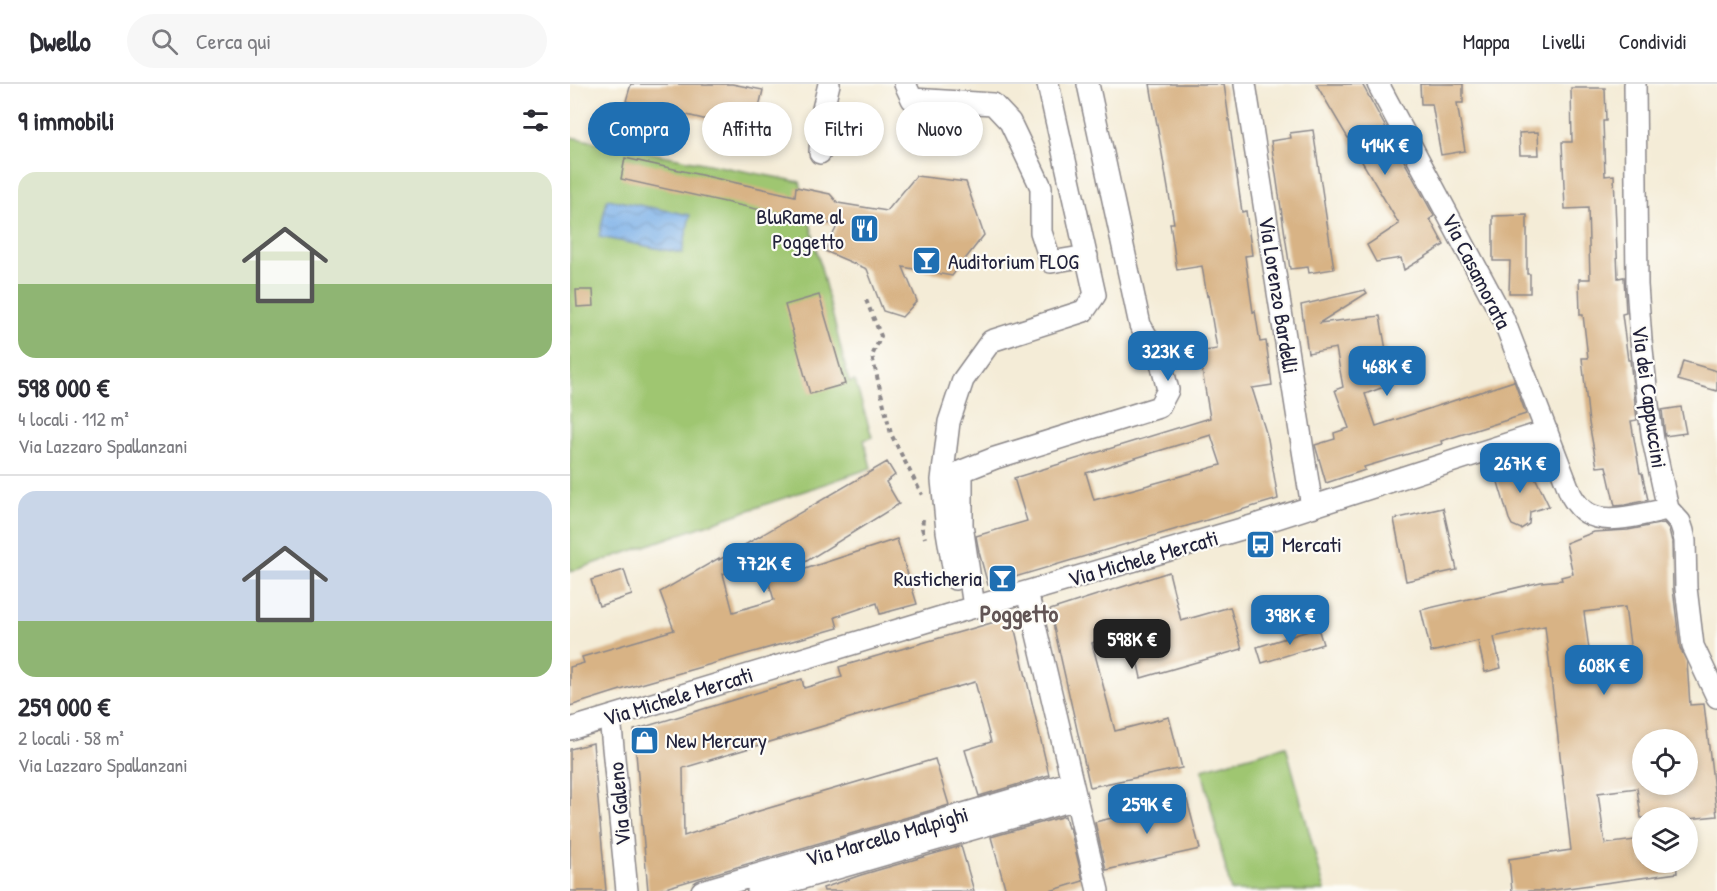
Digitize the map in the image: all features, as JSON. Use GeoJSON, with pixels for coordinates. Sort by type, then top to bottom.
{"type":"FeatureCollection","features":[{"type":"Feature","properties":{"kind":"street"},"geometry":{"type":"LineString","coordinates":[[825,102],[829,84]]}},
{"type":"Feature","properties":{"kind":"street"},"geometry":{"type":"LineString","coordinates":[[905,84],[912,99],[993,104],[1010,122],[1041,187],[1041,232],[1051,262],[1087,256]]}},
{"type":"Feature","properties":{"kind":"street"},"geometry":{"type":"LineString","coordinates":[[968,609],[947,531],[942,480],[949,422],[963,380],[991,341],[1084,311],[1095,295],[1048,84]]}},
{"type":"Feature","properties":{"kind":"street"},"geometry":{"type":"LineString","coordinates":[[968,609],[962,525],[962,471],[995,458],[1159,407],[1168,390],[1160,359],[1140,325],[1089,84]]}},
{"type":"Feature","properties":{"kind":"street","name":"Via Lorenzo Bardelli"},"geometry":{"type":"LineString","coordinates":[[1245,84],[1312,507]]}},
{"type":"Feature","properties":{"kind":"street","name":"Via Casamorata"},"geometry":{"type":"LineString","coordinates":[[1378,84],[1503,318],[1547,432]]}},
{"type":"Feature","properties":{"kind":"street","name":"Via dei Cappuccini"},"geometry":{"type":"LineString","coordinates":[[1635,84],[1637,285],[1653,440],[1668,508],[1680,522],[1685,541],[1686,588],[1693,646],[1717,697]]}},
{"type":"Feature","properties":{"kind":"street"},"geometry":{"type":"LineString","coordinates":[[1547,432],[1567,486],[1578,505],[1586,513],[1608,519],[1668,508]]}},
{"type":"Feature","properties":{"kind":"street","name":"Via Michele Mercati"},"geometry":{"type":"LineString","coordinates":[[570,729],[1312,507],[1547,432]]}},
{"type":"Feature","properties":{"kind":"street"},"geometry":{"type":"LineString","coordinates":[[1027,592],[1098,891]]}},
{"type":"Feature","properties":{"kind":"street","name":"Via Galeno"},"geometry":{"type":"LineString","coordinates":[[610,717],[627,891]]}},
{"type":"Feature","properties":{"kind":"street","name":"Via Marcello Malpighi"},"geometry":{"type":"LineString","coordinates":[[702,891],[1074,790]]}},
{"type":"Feature","properties":{"kind":"street","name":"Via Marcello Malpighi"},"geometry":{"type":"LineString","coordinates":[[758,891],[1074,790]]}},
{"type":"Feature","properties":{"kind":"path"},"geometry":{"type":"LineString","coordinates":[[866,300],[881,336],[872,357],[891,434],[925,501]]}},
{"type":"Feature","properties":{"kind":"path"},"geometry":{"type":"LineString","coordinates":[[924,510],[922,528],[928,548]]}},
{"type":"Feature","properties":{"kind":"green space"},"geometry":{"type":"Polygon","coordinates":[[[570,137],[588,141],[588,156],[667,156],[800,182],[849,382],[855,381],[872,437],[864,440],[871,468],[570,572],[570,137]]]}},
{"type":"Feature","properties":{"kind":"green space"},"geometry":{"type":"Polygon","coordinates":[[[1286,746],[1325,891],[1231,891],[1202,769],[1286,746]]]}},
{"type":"Feature","properties":{"kind":"water"},"geometry":{"type":"Polygon","coordinates":[[[607,199],[690,215],[682,253],[599,237],[607,199]]]}},
{"type":"Feature","properties":{"kind":"building"},"geometry":{"type":"Polygon","coordinates":[[[631,84],[732,84],[763,90],[760,102],[702,102],[702,119],[690,116],[690,102],[626,101],[631,84]]]}},
{"type":"Feature","properties":{"kind":"building"},"geometry":{"type":"Polygon","coordinates":[[[1150,84],[1224,84],[1242,212],[1246,211],[1252,255],[1245,256],[1253,312],[1255,311],[1260,342],[1266,341],[1272,385],[1252,388],[1268,439],[1278,499],[988,585],[976,536],[1027,521],[1014,478],[1210,418],[1199,352],[1217,349],[1208,295],[1202,266],[1177,270],[1170,223],[1174,223],[1150,84]],[[1211,435],[1086,473],[1094,500],[1221,465],[1211,435]]]}},
{"type":"Feature","properties":{"kind":"building"},"geometry":{"type":"Polygon","coordinates":[[[1316,84],[1362,84],[1434,216],[1430,219],[1444,245],[1404,270],[1401,258],[1376,262],[1367,245],[1399,224],[1316,84]]]}},
{"type":"Feature","properties":{"kind":"building"},"geometry":{"type":"Polygon","coordinates":[[[1420,84],[1463,84],[1463,103],[1457,103],[1465,151],[1441,155],[1432,104],[1421,104],[1420,84]]]}},
{"type":"Feature","properties":{"kind":"building"},"geometry":{"type":"Polygon","coordinates":[[[1571,88],[1605,88],[1606,121],[1603,121],[1605,176],[1614,175],[1618,278],[1624,277],[1626,313],[1622,314],[1637,420],[1631,421],[1640,473],[1642,473],[1648,500],[1625,505],[1615,506],[1606,466],[1597,467],[1589,423],[1582,358],[1588,358],[1583,315],[1580,315],[1579,279],[1590,279],[1588,208],[1565,209],[1562,142],[1572,142],[1571,88]]]}},
{"type":"Feature","properties":{"kind":"building"},"geometry":{"type":"Polygon","coordinates":[[[1313,130],[1334,269],[1309,273],[1308,267],[1290,269],[1271,141],[1291,138],[1290,133],[1313,130]]]}},
{"type":"Feature","properties":{"kind":"building"},"geometry":{"type":"Polygon","coordinates":[[[1538,132],[1539,155],[1520,155],[1519,133],[1538,132]]]}},
{"type":"Feature","properties":{"kind":"building"},"geometry":{"type":"Polygon","coordinates":[[[625,158],[795,196],[796,187],[830,194],[838,203],[887,211],[916,176],[966,182],[984,235],[952,276],[903,267],[917,301],[902,317],[883,311],[867,269],[825,251],[838,224],[819,223],[621,179],[625,158]]]}},
{"type":"Feature","properties":{"kind":"building"},"geometry":{"type":"Polygon","coordinates":[[[1527,215],[1527,274],[1530,274],[1530,293],[1509,293],[1510,261],[1493,261],[1493,216],[1527,215]]]}},
{"type":"Feature","properties":{"kind":"building"},"geometry":{"type":"Polygon","coordinates":[[[576,290],[593,290],[594,306],[577,307],[576,290]]]}},
{"type":"Feature","properties":{"kind":"building"},"geometry":{"type":"Polygon","coordinates":[[[1365,290],[1367,293],[1319,323],[1380,316],[1392,384],[1365,394],[1376,426],[1514,381],[1526,414],[1441,441],[1442,444],[1364,467],[1365,470],[1326,483],[1315,445],[1335,439],[1334,433],[1349,428],[1335,390],[1343,387],[1336,348],[1308,353],[1301,305],[1365,290]]]}},
{"type":"Feature","properties":{"kind":"building"},"geometry":{"type":"Polygon","coordinates":[[[819,295],[845,384],[810,394],[785,305],[819,295]]]}},
{"type":"Feature","properties":{"kind":"building"},"geometry":{"type":"Polygon","coordinates":[[[1683,361],[1717,371],[1717,391],[1678,380],[1683,361]]]}},
{"type":"Feature","properties":{"kind":"building"},"geometry":{"type":"Polygon","coordinates":[[[1681,407],[1686,433],[1665,436],[1662,410],[1681,407]]]}},
{"type":"Feature","properties":{"kind":"building"},"geometry":{"type":"Polygon","coordinates":[[[887,462],[895,475],[886,482],[899,504],[797,567],[799,571],[897,539],[917,604],[880,614],[877,603],[835,617],[838,628],[570,706],[570,667],[584,663],[582,657],[674,630],[660,592],[719,558],[719,560],[887,462]],[[761,555],[723,574],[733,612],[774,600],[761,555]]]}},
{"type":"Feature","properties":{"kind":"building"},"geometry":{"type":"Polygon","coordinates":[[[1521,464],[1532,471],[1549,506],[1530,512],[1529,524],[1521,529],[1512,525],[1509,519],[1495,472],[1521,464]]]}},
{"type":"Feature","properties":{"kind":"building"},"geometry":{"type":"Polygon","coordinates":[[[1443,508],[1457,570],[1406,581],[1394,519],[1443,508]]]}},
{"type":"Feature","properties":{"kind":"building"},"geometry":{"type":"Polygon","coordinates":[[[1664,523],[1669,529],[1680,648],[1687,662],[1690,705],[1704,704],[1717,816],[1698,818],[1698,807],[1640,807],[1638,795],[1698,795],[1698,729],[1632,729],[1632,789],[1598,793],[1605,844],[1632,840],[1632,873],[1677,873],[1546,891],[1512,891],[1509,859],[1571,850],[1545,626],[1494,637],[1501,668],[1485,672],[1478,641],[1431,652],[1421,610],[1541,582],[1562,580],[1561,577],[1573,574],[1566,543],[1594,532],[1628,530],[1664,523]],[[1625,607],[1584,612],[1590,657],[1631,652],[1625,607]]]}},
{"type":"Feature","properties":{"kind":"building"},"geometry":{"type":"Polygon","coordinates":[[[624,570],[632,595],[599,606],[591,580],[624,570]]]}},
{"type":"Feature","properties":{"kind":"building"},"geometry":{"type":"Polygon","coordinates":[[[1169,572],[1181,621],[1230,607],[1242,649],[1141,678],[1130,628],[1092,643],[1115,731],[1169,717],[1182,768],[1090,787],[1050,610],[1169,572]]]}},
{"type":"Feature","properties":{"kind":"building"},"geometry":{"type":"Polygon","coordinates":[[[1012,617],[1049,775],[979,796],[965,750],[991,742],[975,682],[903,702],[683,768],[684,836],[759,811],[935,759],[949,805],[655,891],[648,891],[634,730],[802,679],[804,688],[842,677],[839,667],[1012,617]]]}},
{"type":"Feature","properties":{"kind":"building"},"geometry":{"type":"Polygon","coordinates":[[[1318,628],[1323,644],[1262,663],[1257,647],[1318,628]]]}},
{"type":"Feature","properties":{"kind":"building"},"geometry":{"type":"Polygon","coordinates":[[[593,743],[606,891],[570,891],[570,749],[593,743]]]}},
{"type":"Feature","properties":{"kind":"building"},"geometry":{"type":"Polygon","coordinates":[[[1187,800],[1200,849],[1106,870],[1095,822],[1187,800]]]}},
{"type":"Feature","properties":{"kind":"building"},"geometry":{"type":"Polygon","coordinates":[[[1065,816],[1083,881],[1050,891],[1006,891],[991,837],[1065,816]]]}},
{"type":"Feature","properties":{"kind":"building"},"geometry":{"type":"Polygon","coordinates":[[[961,846],[974,891],[824,891],[823,888],[861,875],[961,846]]]}},
{"type":"Feature","properties":{"kind":"place","name":"BluRame al Poggetto"},"geometry":{"type":"Point","coordinates":[865,229]}},
{"type":"Feature","properties":{"kind":"place","name":"Auditorium FLOG"},"geometry":{"type":"Point","coordinates":[927,261]}},
{"type":"Feature","properties":{"kind":"place","name":"Mercati"},"geometry":{"type":"Point","coordinates":[1261,544]}},
{"type":"Feature","properties":{"kind":"place","name":"Rusticheria"},"geometry":{"type":"Point","coordinates":[1003,578]}},
{"type":"Feature","properties":{"kind":"place","name":"New Mercury"},"geometry":{"type":"Point","coordinates":[645,740]}},
{"type":"Feature","properties":{"kind":"district","name":"Poggetto"},"geometry":{"type":"Point","coordinates":[1019,613]}}]}
